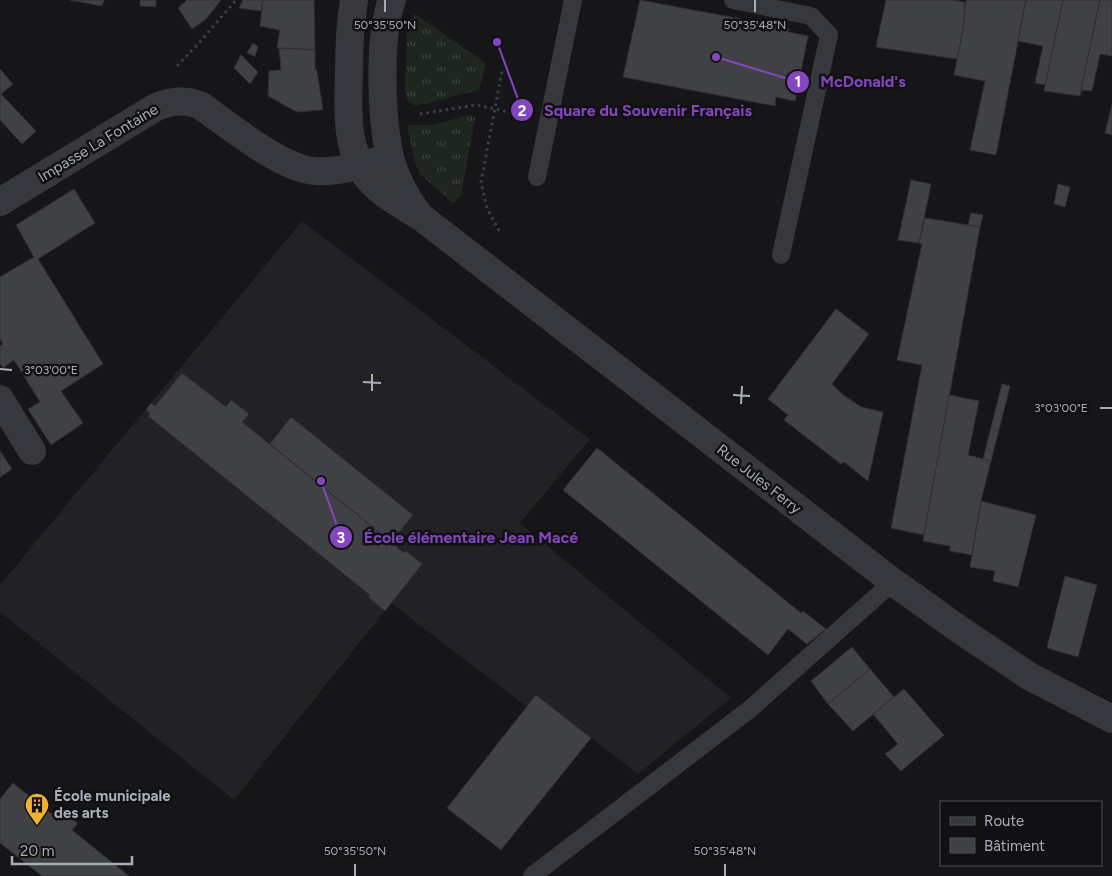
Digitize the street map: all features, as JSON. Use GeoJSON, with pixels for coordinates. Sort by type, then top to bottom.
{"type":"FeatureCollection","features":[{"type":"Feature","properties":{"kind":"street","name":"Rue Jules Ferry"},"geometry":{"type":"LineString","coordinates":[[354,0],[349,50],[348,118],[350,134],[360,165],[381,191],[421,217],[893,582],[1029,676],[1112,719]]}},
{"type":"Feature","properties":{"kind":"street","name":"Rue Jules Ferry"},"geometry":{"type":"LineString","coordinates":[[391,1],[383,45],[384,114],[390,158],[402,188],[410,203],[421,217]]}},
{"type":"Feature","properties":{"kind":"street","name":"Impasse La Fontaine"},"geometry":{"type":"LineString","coordinates":[[0,202],[156,107],[168,102],[186,100],[200,105],[280,160],[297,167],[314,171],[338,169],[390,158]]}},
{"type":"Feature","properties":{"kind":"street"},"geometry":{"type":"LineString","coordinates":[[0,399],[32,450]]}},
{"type":"Feature","properties":{"kind":"lane"},"geometry":{"type":"LineString","coordinates":[[537,177],[573,0]]}},
{"type":"Feature","properties":{"kind":"lane"},"geometry":{"type":"LineString","coordinates":[[733,0],[810,16],[828,35],[781,255]]}},
{"type":"Feature","properties":{"kind":"lane"},"geometry":{"type":"LineString","coordinates":[[532,876],[750,709],[893,582]]}},
{"type":"Feature","properties":{"kind":"path"},"geometry":{"type":"LineString","coordinates":[[168,102],[177,64],[199,43],[236,0]]}},
{"type":"Feature","properties":{"kind":"path"},"geometry":{"type":"LineString","coordinates":[[502,71],[481,182],[487,208],[502,237]]}},
{"type":"Feature","properties":{"kind":"path"},"geometry":{"type":"LineString","coordinates":[[384,114],[410,115],[476,105],[548,120]]}},
{"type":"Feature","properties":{"kind":"shaded area"},"geometry":{"type":"Polygon","coordinates":[[[302,221],[590,439],[520,523],[731,698],[638,774],[537,696],[527,707],[391,603],[234,800],[0,612],[0,585],[302,221]]]}},
{"type":"Feature","properties":{"kind":"green space"},"geometry":{"type":"Polygon","coordinates":[[[415,14],[486,63],[479,90],[416,106],[407,100],[405,85],[407,26],[415,14]]]}},
{"type":"Feature","properties":{"kind":"green space"},"geometry":{"type":"Polygon","coordinates":[[[469,115],[475,118],[461,196],[453,203],[420,174],[415,163],[407,125],[433,125],[469,115]]]}},
{"type":"Feature","properties":{"kind":"building"},"geometry":{"type":"Polygon","coordinates":[[[70,0],[104,0],[102,6],[70,0]]]}},
{"type":"Feature","properties":{"kind":"building"},"geometry":{"type":"Polygon","coordinates":[[[140,0],[156,0],[156,7],[140,6],[140,0]]]}},
{"type":"Feature","properties":{"kind":"building"},"geometry":{"type":"Polygon","coordinates":[[[187,0],[221,0],[206,19],[192,29],[178,8],[187,0]]]}},
{"type":"Feature","properties":{"kind":"building"},"geometry":{"type":"Polygon","coordinates":[[[243,0],[263,0],[261,11],[239,8],[243,0]]]}},
{"type":"Feature","properties":{"kind":"building"},"geometry":{"type":"Polygon","coordinates":[[[263,0],[314,0],[315,50],[277,48],[280,30],[260,26],[263,0]]]}},
{"type":"Feature","properties":{"kind":"building"},"geometry":{"type":"Polygon","coordinates":[[[640,0],[789,28],[788,32],[808,36],[795,101],[776,97],[775,106],[623,77],[640,0]]]}},
{"type":"Feature","properties":{"kind":"building"},"geometry":{"type":"Polygon","coordinates":[[[886,0],[952,0],[965,2],[963,30],[957,59],[876,47],[886,0]]]}},
{"type":"Feature","properties":{"kind":"building"},"geometry":{"type":"Polygon","coordinates":[[[966,0],[1026,0],[996,155],[970,150],[985,81],[954,75],[963,30],[966,0]]]}},
{"type":"Feature","properties":{"kind":"building"},"geometry":{"type":"Polygon","coordinates":[[[1026,0],[1063,0],[1046,85],[1035,83],[1043,46],[1018,41],[1026,0]]]}},
{"type":"Feature","properties":{"kind":"building"},"geometry":{"type":"Polygon","coordinates":[[[1063,0],[1100,0],[1080,96],[1044,91],[1063,0]]]}},
{"type":"Feature","properties":{"kind":"building"},"geometry":{"type":"Polygon","coordinates":[[[1100,0],[1112,0],[1112,56],[1100,54],[1092,91],[1081,90],[1100,0]]]}},
{"type":"Feature","properties":{"kind":"building"},"geometry":{"type":"Polygon","coordinates":[[[253,43],[258,47],[255,56],[247,53],[253,43]]]}},
{"type":"Feature","properties":{"kind":"building"},"geometry":{"type":"Polygon","coordinates":[[[279,48],[315,50],[315,69],[317,71],[323,110],[297,112],[268,96],[269,71],[281,70],[279,48]]]}},
{"type":"Feature","properties":{"kind":"building"},"geometry":{"type":"Polygon","coordinates":[[[241,55],[258,72],[250,84],[234,68],[241,55]]]}},
{"type":"Feature","properties":{"kind":"building"},"geometry":{"type":"Polygon","coordinates":[[[0,69],[13,84],[1,94],[0,93],[0,69]]]}},
{"type":"Feature","properties":{"kind":"building"},"geometry":{"type":"Polygon","coordinates":[[[0,93],[36,131],[22,144],[0,120],[0,93]]]}},
{"type":"Feature","properties":{"kind":"building"},"geometry":{"type":"Polygon","coordinates":[[[1112,105],[1112,135],[1105,133],[1112,105]]]}},
{"type":"Feature","properties":{"kind":"building"},"geometry":{"type":"Polygon","coordinates":[[[911,180],[931,184],[919,243],[898,240],[911,180]]]}},
{"type":"Feature","properties":{"kind":"building"},"geometry":{"type":"Polygon","coordinates":[[[1058,184],[1070,187],[1065,207],[1054,204],[1058,184]]]}},
{"type":"Feature","properties":{"kind":"building"},"geometry":{"type":"Polygon","coordinates":[[[74,189],[95,223],[38,259],[103,364],[61,391],[83,423],[51,445],[28,409],[40,402],[14,360],[3,368],[0,364],[0,346],[3,344],[0,339],[0,277],[34,257],[16,225],[74,189]]]}},
{"type":"Feature","properties":{"kind":"building"},"geometry":{"type":"Polygon","coordinates":[[[971,213],[983,215],[980,227],[968,225],[971,213]]]}},
{"type":"Feature","properties":{"kind":"building"},"geometry":{"type":"Polygon","coordinates":[[[925,218],[980,227],[924,535],[891,528],[922,365],[897,360],[922,244],[919,243],[925,218]]]}},
{"type":"Feature","properties":{"kind":"building"},"geometry":{"type":"Polygon","coordinates":[[[836,309],[869,334],[832,384],[842,394],[861,407],[883,412],[868,481],[844,462],[841,464],[784,420],[788,415],[768,399],[836,309]]]}},
{"type":"Feature","properties":{"kind":"building"},"geometry":{"type":"Polygon","coordinates":[[[182,373],[226,407],[231,400],[249,414],[242,422],[404,553],[406,551],[422,564],[385,611],[368,597],[370,595],[148,416],[150,413],[146,410],[151,403],[155,406],[182,373]]]}},
{"type":"Feature","properties":{"kind":"building"},"geometry":{"type":"Polygon","coordinates":[[[1002,384],[1010,386],[991,461],[983,459],[1002,384]]]}},
{"type":"Feature","properties":{"kind":"building"},"geometry":{"type":"Polygon","coordinates":[[[949,395],[979,401],[968,455],[991,461],[981,501],[972,555],[950,551],[950,546],[923,541],[949,395]]]}},
{"type":"Feature","properties":{"kind":"building"},"geometry":{"type":"Polygon","coordinates":[[[291,417],[413,515],[391,542],[270,444],[291,417]]]}},
{"type":"Feature","properties":{"kind":"building"},"geometry":{"type":"Polygon","coordinates":[[[597,448],[801,613],[803,611],[826,629],[807,644],[788,629],[768,655],[563,490],[597,448]]]}},
{"type":"Feature","properties":{"kind":"building"},"geometry":{"type":"Polygon","coordinates":[[[0,451],[12,469],[0,477],[0,451]]]}},
{"type":"Feature","properties":{"kind":"building"},"geometry":{"type":"Polygon","coordinates":[[[981,501],[1036,515],[1018,587],[993,581],[995,571],[970,567],[981,501]]]}},
{"type":"Feature","properties":{"kind":"building"},"geometry":{"type":"Polygon","coordinates":[[[1065,576],[1097,585],[1078,657],[1047,648],[1065,576]]]}},
{"type":"Feature","properties":{"kind":"building"},"geometry":{"type":"Polygon","coordinates":[[[852,647],[870,669],[828,704],[811,681],[852,647]]]}},
{"type":"Feature","properties":{"kind":"building"},"geometry":{"type":"Polygon","coordinates":[[[870,669],[894,697],[853,731],[828,704],[870,669]]]}},
{"type":"Feature","properties":{"kind":"building"},"geometry":{"type":"Polygon","coordinates":[[[904,689],[944,735],[901,771],[885,754],[898,744],[873,714],[904,689]]]}},
{"type":"Feature","properties":{"kind":"building"},"geometry":{"type":"Polygon","coordinates":[[[536,695],[591,738],[501,850],[447,808],[536,695]]]}},
{"type":"Feature","properties":{"kind":"building","name":"École municipale des arts"},"geometry":{"type":"Polygon","coordinates":[[[13,783],[54,816],[60,810],[78,823],[72,830],[129,876],[42,876],[0,843],[0,799],[13,783]]]}},
{"type":"Feature","properties":{"kind":"place","name":"Square du Souvenir Français"},"geometry":{"type":"Point","coordinates":[497,42]}},
{"type":"Feature","properties":{"kind":"place","name":"McDonald's"},"geometry":{"type":"Point","coordinates":[716,57]}},
{"type":"Feature","properties":{"kind":"place","name":"École élémentaire Jean Macé"},"geometry":{"type":"Point","coordinates":[321,481]}},
{"type":"Feature","properties":{"kind":"place","name":"École municipale des arts"},"geometry":{"type":"Point","coordinates":[37,826]}}]}
